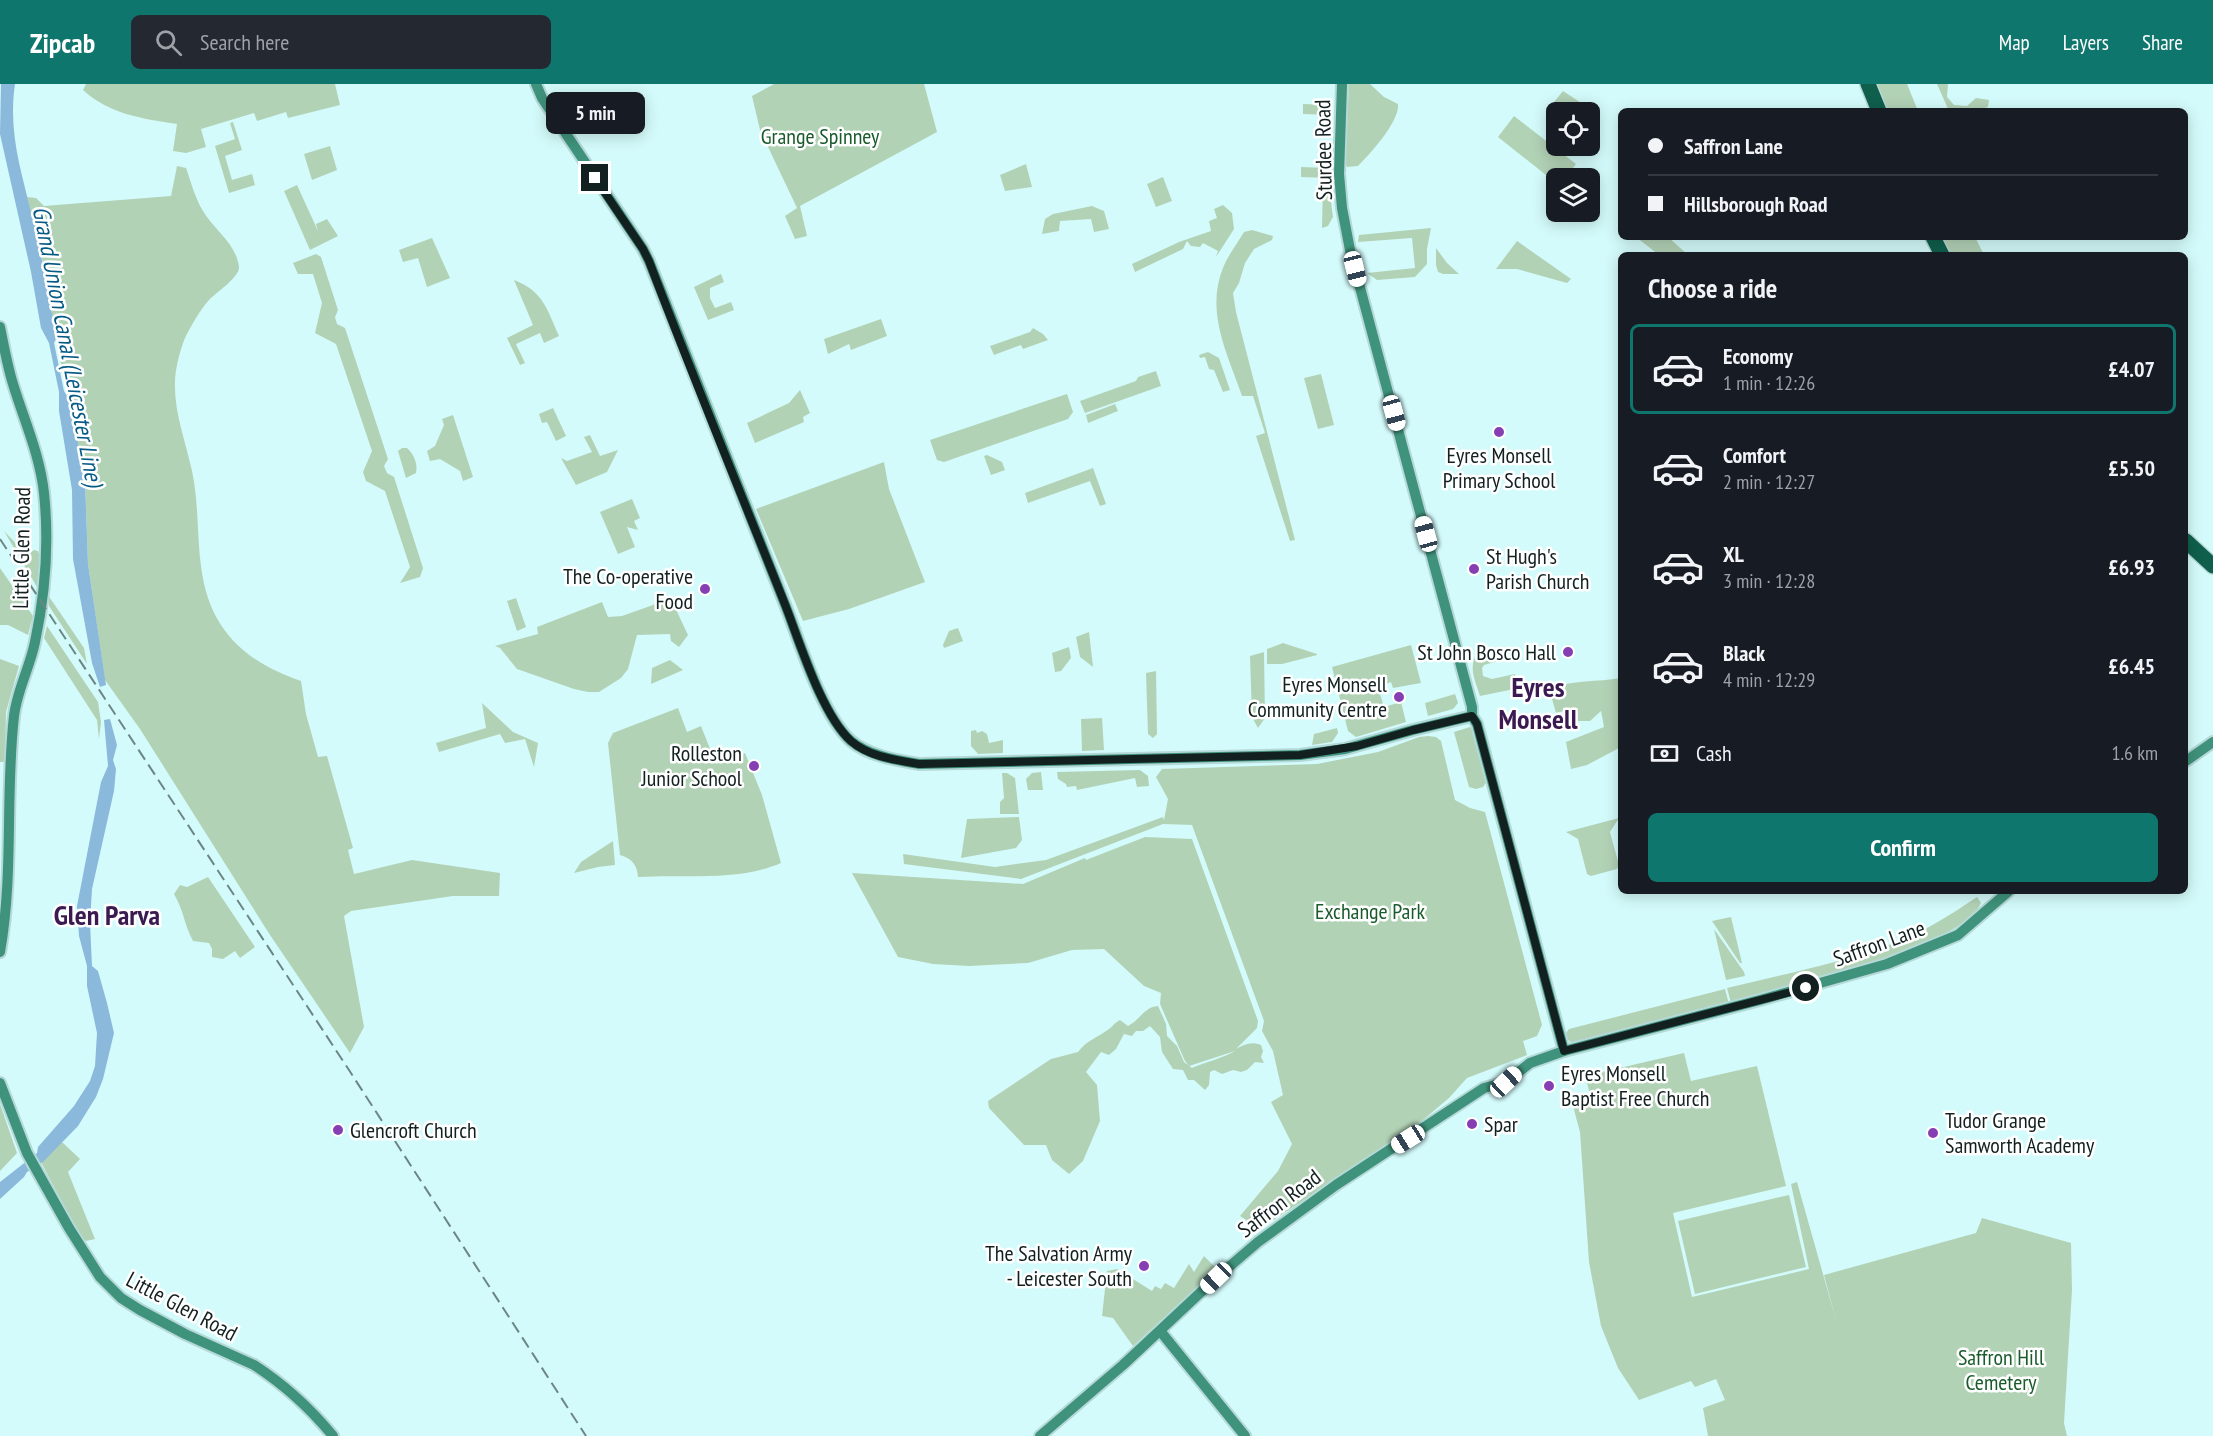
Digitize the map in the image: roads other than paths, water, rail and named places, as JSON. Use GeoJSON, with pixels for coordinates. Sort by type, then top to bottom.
{"type":"FeatureCollection","features":[{"type":"Feature","properties":{"kind":"highway"},"geometry":{"type":"LineString","coordinates":[[1868,84],[1878,108]]}},
{"type":"Feature","properties":{"kind":"highway"},"geometry":{"type":"LineString","coordinates":[[2188,543],[2213,566]]}},
{"type":"Feature","properties":{"kind":"street"},"geometry":{"type":"LineString","coordinates":[[536,84],[542,98],[649,261],[813,675],[831,716],[851,741],[871,753],[919,764],[1281,756],[1345,749],[1472,716]]}},
{"type":"Feature","properties":{"kind":"street","name":"Sturdee Road"},"geometry":{"type":"LineString","coordinates":[[1342,84],[1339,174],[1349,243],[1472,707],[1472,716],[1477,724],[1564,1051]]}},
{"type":"Feature","properties":{"kind":"street","name":"Little Glen Road"},"geometry":{"type":"LineString","coordinates":[[0,327],[13,382],[40,470],[45,510],[45,560],[41,607],[35,644],[19,690],[12,732],[9,876],[0,951]]}},
{"type":"Feature","properties":{"kind":"street"},"geometry":{"type":"LineString","coordinates":[[2188,760],[2213,742]]}},
{"type":"Feature","properties":{"kind":"street","name":"Saffron Lane"},"geometry":{"type":"LineString","coordinates":[[1539,1060],[1564,1051],[1887,964],[1958,935],[2006,894]]}},
{"type":"Feature","properties":{"kind":"street","name":"Saffron Road"},"geometry":{"type":"LineString","coordinates":[[1040,1436],[1161,1332],[1216,1278],[1258,1242],[1336,1185],[1484,1088],[1506,1082],[1521,1068],[1539,1060]]}},
{"type":"Feature","properties":{"kind":"street","name":"Little Glen Road"},"geometry":{"type":"LineString","coordinates":[[0,1083],[37,1173],[91,1266],[110,1289],[157,1319],[269,1374],[303,1402],[333,1436]]}},
{"type":"Feature","properties":{"kind":"street"},"geometry":{"type":"LineString","coordinates":[[1161,1332],[1245,1436]]}},
{"type":"Feature","properties":{"kind":"water"},"geometry":{"type":"Polygon","coordinates":[[[1,84],[15,84],[14,135],[51,308],[56,339],[54,343],[64,391],[70,401],[85,480],[88,564],[106,685],[100,687],[92,663],[73,559],[72,490],[59,411],[59,392],[49,343],[41,328],[0,134],[1,84]]]}},
{"type":"Feature","properties":{"kind":"water"},"geometry":{"type":"Polygon","coordinates":[[[110,719],[117,745],[113,760],[116,769],[114,791],[92,889],[90,923],[92,966],[98,971],[114,1033],[103,1079],[96,1097],[78,1126],[43,1162],[27,1172],[0,1199],[0,1182],[37,1153],[38,1147],[74,1106],[90,1081],[95,1066],[97,1033],[87,986],[87,966],[79,936],[77,906],[101,782],[108,766],[104,720],[110,719]]]}},
{"type":"Feature","properties":{"kind":"railway"},"geometry":{"type":"LineString","coordinates":[[0,539],[586,1436]]}},
{"type":"Feature","properties":{"kind":"place","name":"Eyres Monsell Primary School"},"geometry":{"type":"Point","coordinates":[1499,432]}},
{"type":"Feature","properties":{"kind":"place","name":"St Hugh's Parish Church"},"geometry":{"type":"Point","coordinates":[1474,569]}},
{"type":"Feature","properties":{"kind":"place","name":"The Co-operative Food"},"geometry":{"type":"Point","coordinates":[705,589]}},
{"type":"Feature","properties":{"kind":"place","name":"St John Bosco Hall"},"geometry":{"type":"Point","coordinates":[1568,652]}},
{"type":"Feature","properties":{"kind":"place","name":"Eyres Monsell Community Centre"},"geometry":{"type":"Point","coordinates":[1399,697]}},
{"type":"Feature","properties":{"kind":"place","name":"Rolleston Junior School"},"geometry":{"type":"Point","coordinates":[754,766]}},
{"type":"Feature","properties":{"kind":"place","name":"Eyres Monsell Baptist Free Church"},"geometry":{"type":"Point","coordinates":[1549,1086]}},
{"type":"Feature","properties":{"kind":"place","name":"Spar"},"geometry":{"type":"Point","coordinates":[1472,1124]}},
{"type":"Feature","properties":{"kind":"place","name":"Glencroft Church"},"geometry":{"type":"Point","coordinates":[338,1130]}},
{"type":"Feature","properties":{"kind":"place","name":"Tudor Grange Samworth Academy"},"geometry":{"type":"Point","coordinates":[1933,1133]}},
{"type":"Feature","properties":{"kind":"place","name":"The Salvation Army - Leicester South"},"geometry":{"type":"Point","coordinates":[1144,1266]}},
{"type":"Feature","properties":{"kind":"district","name":"Eyres Monsell"},"geometry":{"type":"Point","coordinates":[1538,702]}},
{"type":"Feature","properties":{"kind":"district","name":"Glen Parva"},"geometry":{"type":"Point","coordinates":[107,914]}},
{"type":"Feature","properties":{"kind":"park label","name":"Grange Spinney"},"geometry":{"type":"Point","coordinates":[820,136]}},
{"type":"Feature","properties":{"kind":"park label","name":"Exchange Park"},"geometry":{"type":"Point","coordinates":[1370,911]}},
{"type":"Feature","properties":{"kind":"park label","name":"Saffron Hill Cemetery"},"geometry":{"type":"Point","coordinates":[2001,1370]}},
{"type":"Feature","properties":{"kind":"water label","name":"Grand Union Canal (Leicester Line)"},"geometry":{"type":"Point","coordinates":[68,346]}}]}
